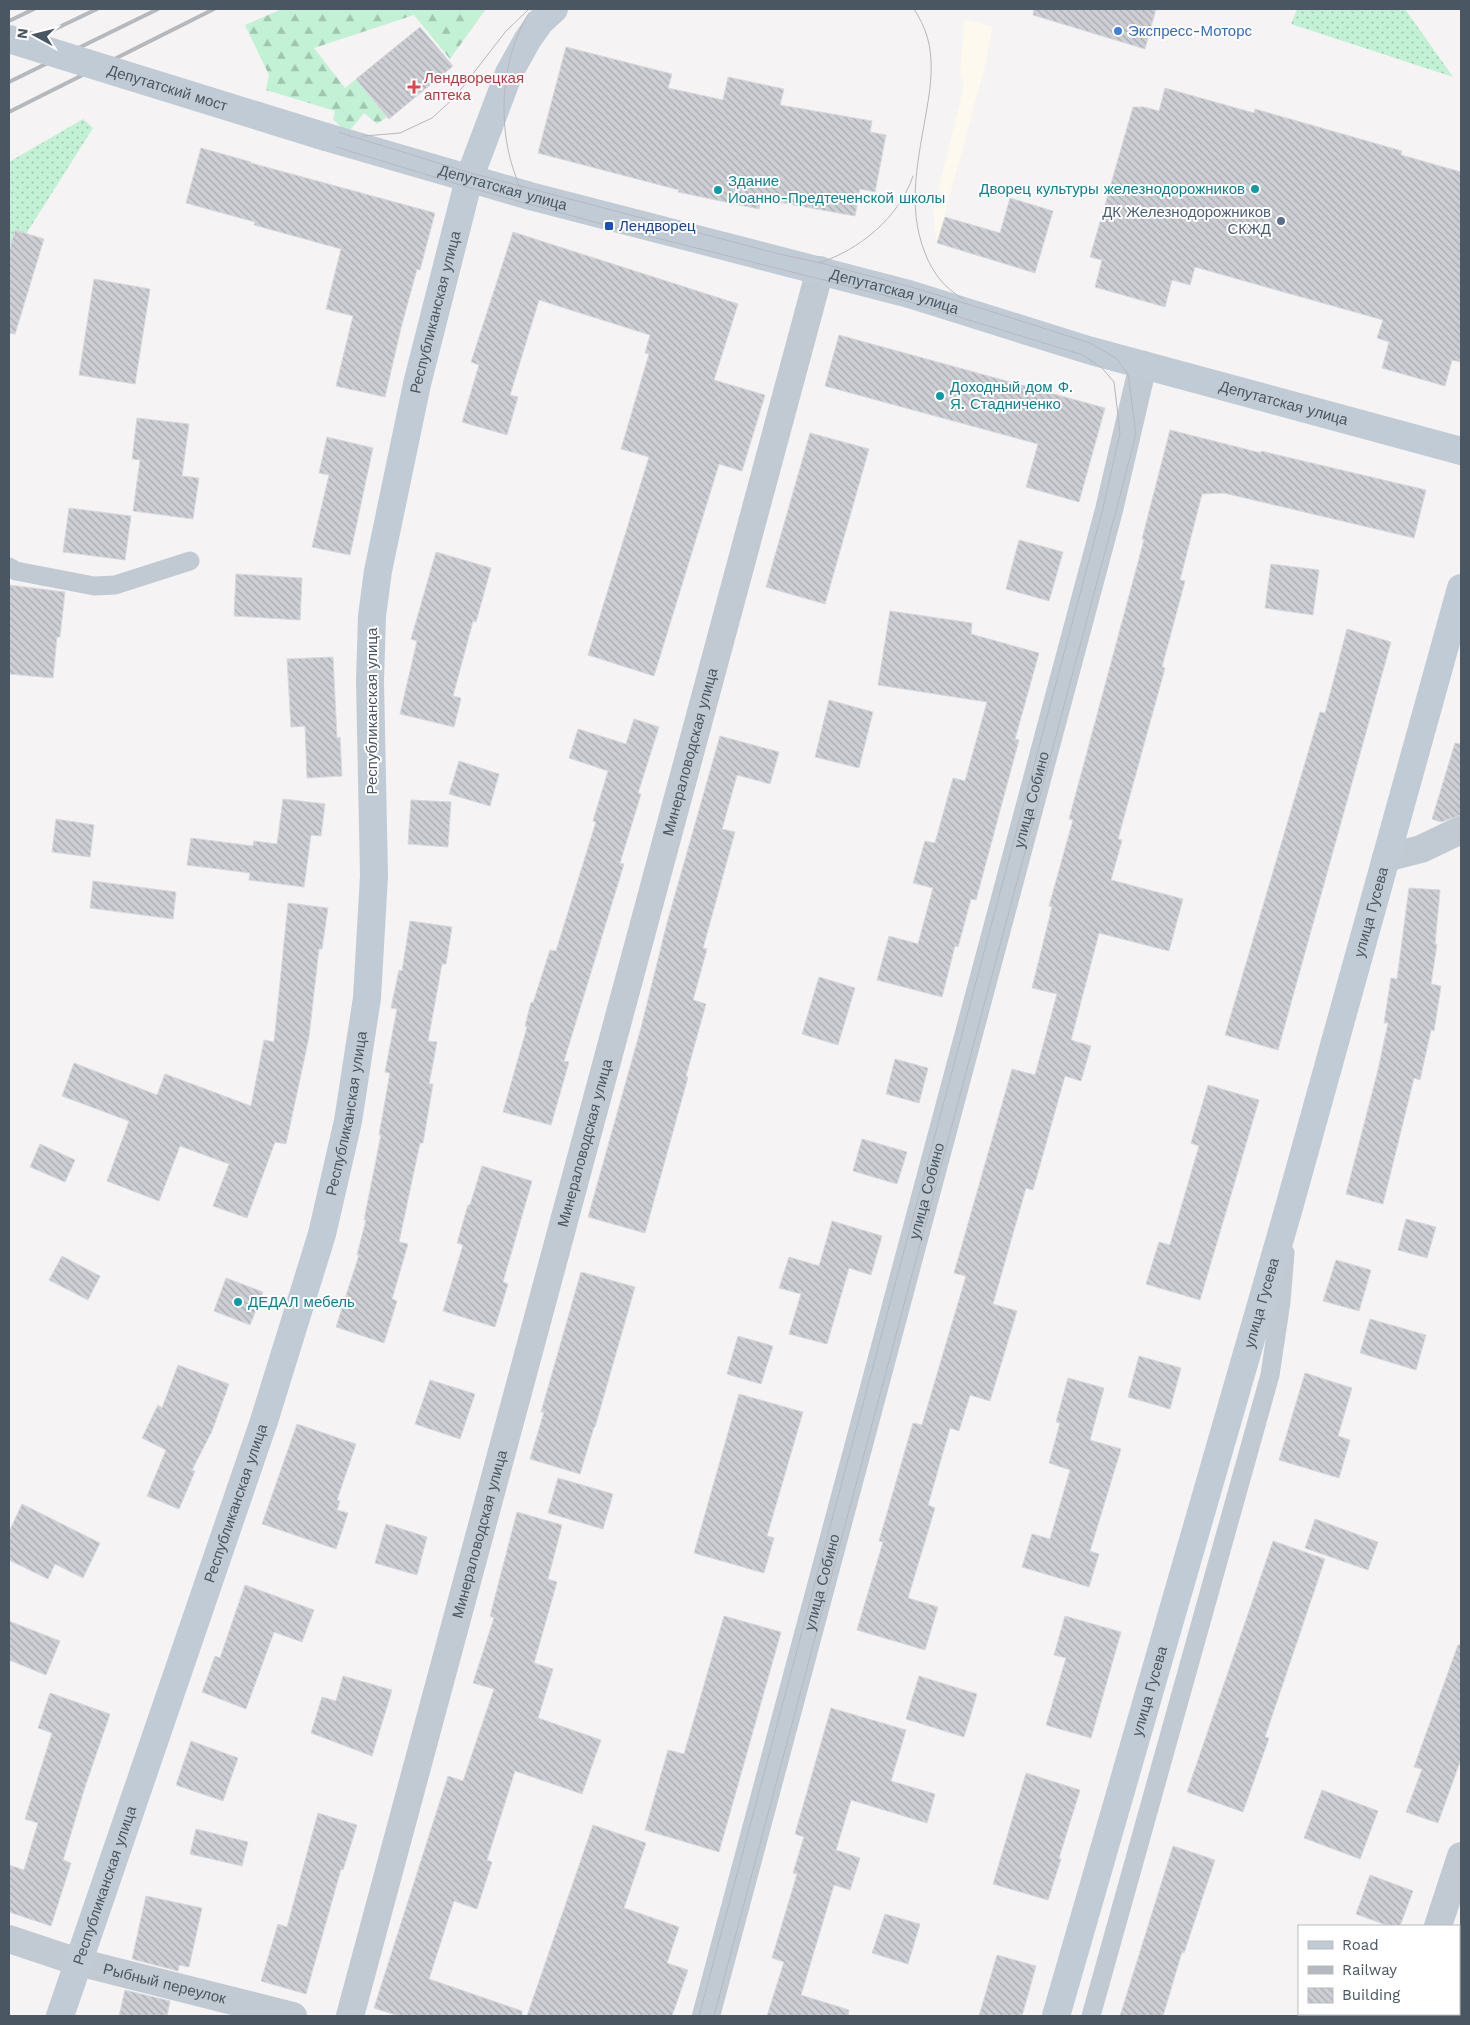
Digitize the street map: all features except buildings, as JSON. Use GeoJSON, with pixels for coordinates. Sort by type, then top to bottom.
{"type":"FeatureCollection","features":[{"type":"Feature","properties":{"kind":"street","name":"Республиканская улица"},"geometry":{"type":"LineString","coordinates":[[60,2016],[264,1421],[322,1234],[348,1121],[367,998],[374,885],[370,681],[372,616],[378,571],[417,384],[469,179],[509,73],[528,39],[540,22],[554,9]]}},
{"type":"Feature","properties":{"kind":"street","name":"Депутатский мост"},"geometry":{"type":"LineString","coordinates":[[9,39],[326,137]]}},
{"type":"Feature","properties":{"kind":"street","name":"Депутатская улица"},"geometry":{"type":"LineString","coordinates":[[326,137],[469,179],[909,294],[1143,365],[1461,451]]}},
{"type":"Feature","properties":{"kind":"street","name":"Минераловодская улица"},"geometry":{"type":"LineString","coordinates":[[350,2016],[820,270]]}},
{"type":"Feature","properties":{"kind":"street","name":"улица Собино"},"geometry":{"type":"LineString","coordinates":[[706,2016],[1110,510],[1143,365]]}},
{"type":"Feature","properties":{"kind":"street","name":"улица Гусева"},"geometry":{"type":"LineString","coordinates":[[1056,2016],[1290,1204],[1461,588]]}},
{"type":"Feature","properties":{"kind":"street"},"geometry":{"type":"LineString","coordinates":[[1386,858],[1421,849],[1461,830]]}},
{"type":"Feature","properties":{"kind":"street"},"geometry":{"type":"LineString","coordinates":[[1438,1925],[1461,1856]]}},
{"type":"Feature","properties":{"kind":"street","name":"Рыбный переулок"},"geometry":{"type":"LineString","coordinates":[[9,1939],[78,1962],[293,2016]]}},
{"type":"Feature","properties":{"kind":"lane"},"geometry":{"type":"LineString","coordinates":[[9,566],[16,571],[94,586],[115,585],[190,561]]}},
{"type":"Feature","properties":{"kind":"lane"},"geometry":{"type":"LineString","coordinates":[[1091,2016],[1270,1376],[1281,1302],[1290,1204]]}},
{"type":"Feature","properties":{"kind":"shaded area"},"geometry":{"type":"Polygon","coordinates":[[[964,19],[993,27],[984,70],[937,243],[933,211],[964,85],[960,73],[964,19]]]}},
{"type":"Feature","properties":{"kind":"green space"},"geometry":{"type":"Polygon","coordinates":[[[282,9],[486,9],[450,59],[414,15],[314,48],[345,88],[356,79],[387,117],[377,124],[364,113],[351,129],[344,130],[333,119],[335,111],[266,90],[269,75],[245,25],[282,9]]]}},
{"type":"Feature","properties":{"kind":"green space"},"geometry":{"type":"Polygon","coordinates":[[[1297,9],[1405,9],[1453,77],[1291,24],[1297,9]]]}},
{"type":"Feature","properties":{"kind":"green space"},"geometry":{"type":"Polygon","coordinates":[[[83,119],[93,128],[9,261],[9,162],[83,119]]]}},
{"type":"Feature","properties":{"kind":"tram line"},"geometry":{"type":"LineString","coordinates":[[364,136],[400,133],[432,118],[455,97],[506,31],[529,9]]}},
{"type":"Feature","properties":{"kind":"tram line"},"geometry":{"type":"LineString","coordinates":[[914,9],[927,36],[931,63],[930,90],[916,181],[915,199],[919,235],[925,253],[936,274],[945,285],[963,299]]}},
{"type":"Feature","properties":{"kind":"tram line"},"geometry":{"type":"LineString","coordinates":[[524,190],[519,186],[509,154],[505,132],[504,97],[509,61],[514,44],[529,13]]}},
{"type":"Feature","properties":{"kind":"tram line"},"geometry":{"type":"LineString","coordinates":[[9,31],[471,173],[779,254],[821,263],[974,306],[1090,343],[1116,358],[1128,374],[1136,434],[714,2016]]}},
{"type":"Feature","properties":{"kind":"tram line"},"geometry":{"type":"LineString","coordinates":[[9,47],[467,187],[609,226],[907,301],[1083,355],[1102,368],[1114,382],[1120,433],[1103,508],[699,2016]]}},
{"type":"Feature","properties":{"kind":"tram line"},"geometry":{"type":"LineString","coordinates":[[819,263],[849,250],[863,241],[888,219],[907,191],[913,176]]}},
{"type":"Feature","properties":{"kind":"railway"},"geometry":{"type":"LineString","coordinates":[[9,21],[34,9]]}},
{"type":"Feature","properties":{"kind":"railway"},"geometry":{"type":"LineString","coordinates":[[9,51],[97,9]]}},
{"type":"Feature","properties":{"kind":"railway"},"geometry":{"type":"LineString","coordinates":[[9,82],[158,9]]}},
{"type":"Feature","properties":{"kind":"railway"},"geometry":{"type":"LineString","coordinates":[[9,112],[214,9]]}},
{"type":"Feature","properties":{"kind":"place","name":"Экспресс-Моторс"},"geometry":{"type":"Point","coordinates":[1118,31]}},
{"type":"Feature","properties":{"kind":"place","name":"Лендворецкая аптека"},"geometry":{"type":"Point","coordinates":[414,87]}},
{"type":"Feature","properties":{"kind":"place","name":"Дворец культуры железнодорожников"},"geometry":{"type":"Point","coordinates":[1255,189]}},
{"type":"Feature","properties":{"kind":"place","name":"Здание Иоанно-Предтеченской школы"},"geometry":{"type":"Point","coordinates":[718,190]}},
{"type":"Feature","properties":{"kind":"place","name":"ДК Железнодорожников СКЖД"},"geometry":{"type":"Point","coordinates":[1281,221]}},
{"type":"Feature","properties":{"kind":"place","name":"Лендворец"},"geometry":{"type":"Point","coordinates":[609,226]}},
{"type":"Feature","properties":{"kind":"place","name":"Доходный дом Ф. Я. Стадниченко"},"geometry":{"type":"Point","coordinates":[940,396]}},
{"type":"Feature","properties":{"kind":"place","name":"ДЕДАЛ мебель"},"geometry":{"type":"Point","coordinates":[238,1302]}}]}
